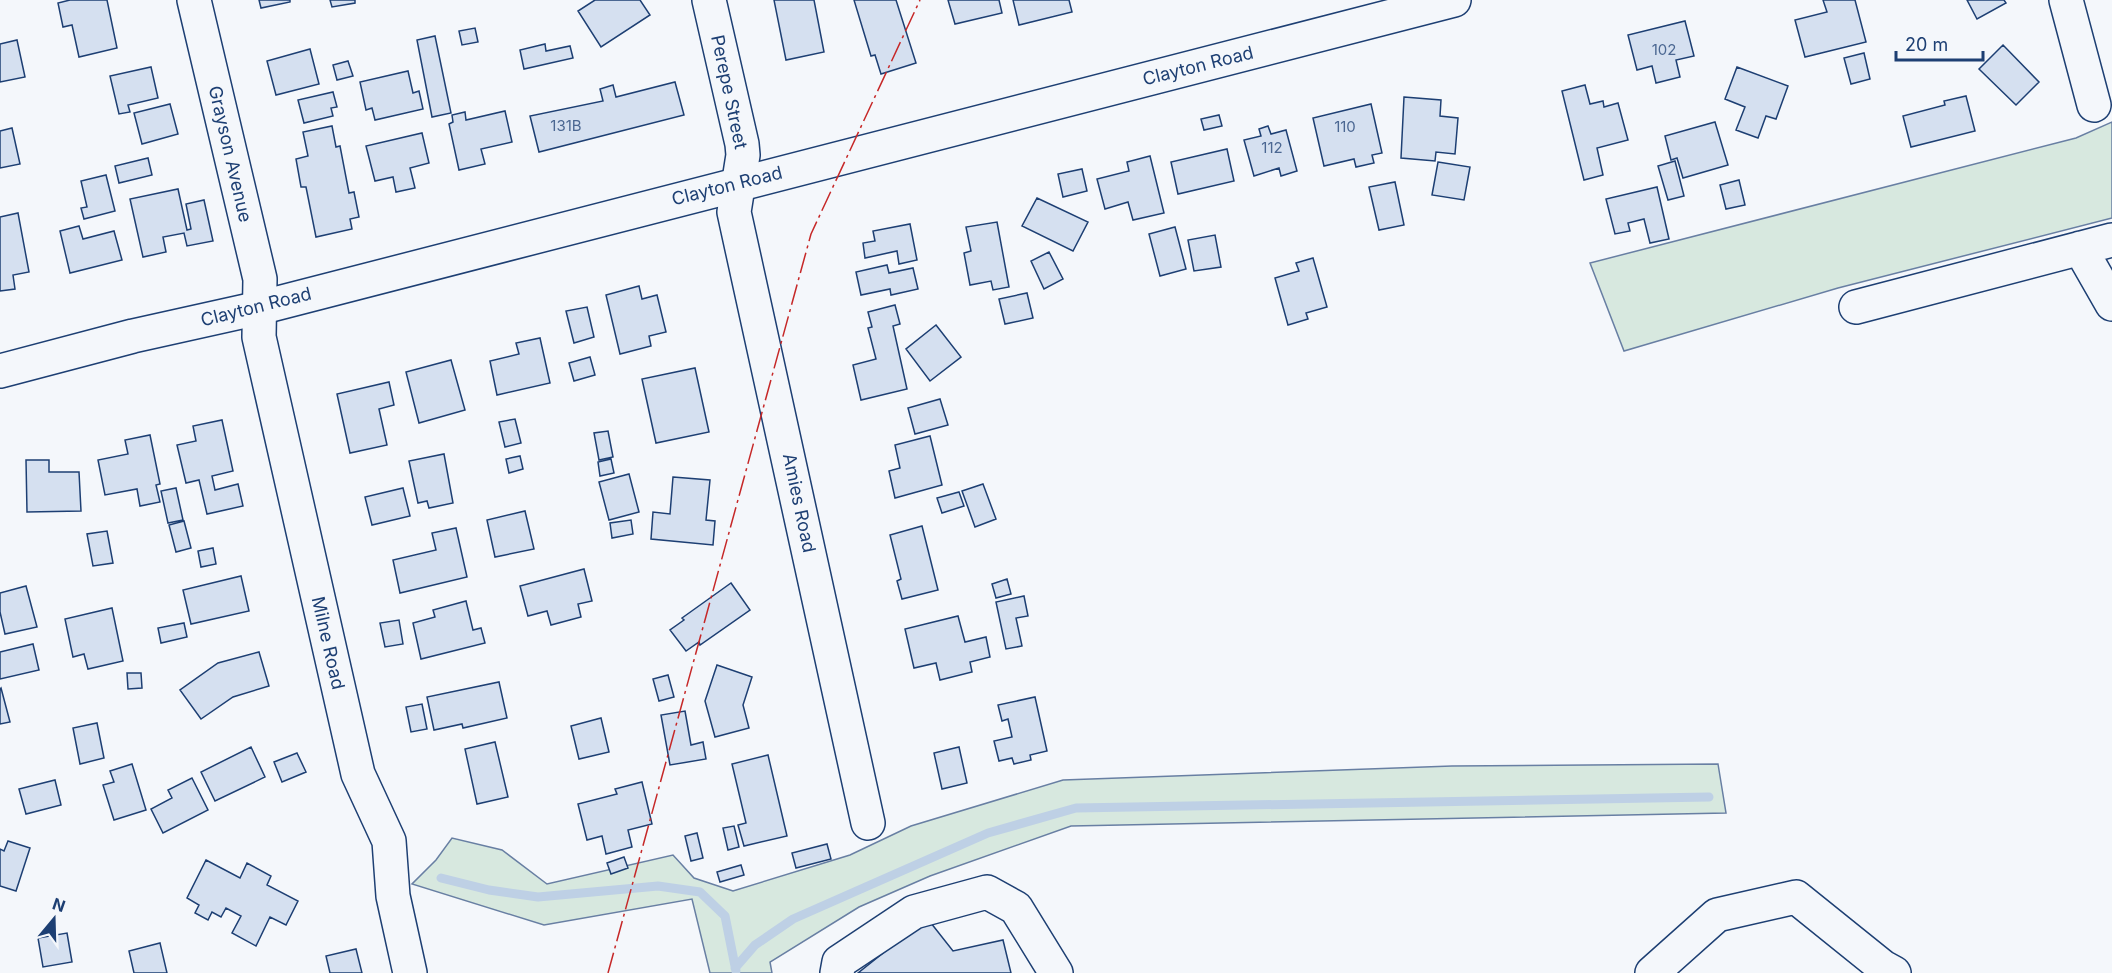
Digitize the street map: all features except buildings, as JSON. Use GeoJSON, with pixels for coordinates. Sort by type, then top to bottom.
{"type":"FeatureCollection","features":[{"type":"Feature","properties":{"kind":"street","name":"Grayson Avenue"},"geometry":{"type":"LineString","coordinates":[[194,0],[260,279],[259,308]]}},
{"type":"Feature","properties":{"kind":"street","name":"Perepe Street"},"geometry":{"type":"LineString","coordinates":[[709,0],[742,144],[743,155],[738,183]]}},
{"type":"Feature","properties":{"kind":"street","name":"Clayton Road"},"geometry":{"type":"LineString","coordinates":[[0,371],[133,336],[259,308],[1454,0]]}},
{"type":"Feature","properties":{"kind":"street"},"geometry":{"type":"LineString","coordinates":[[2066,0],[2094,105]]}},
{"type":"Feature","properties":{"kind":"street","name":"Amies Road"},"geometry":{"type":"LineString","coordinates":[[738,183],[734,212],[868,823]]}},
{"type":"Feature","properties":{"kind":"street"},"geometry":{"type":"LineString","coordinates":[[1856,306],[2112,240]]}},
{"type":"Feature","properties":{"kind":"street"},"geometry":{"type":"LineString","coordinates":[[2080,248],[2112,303]]}},
{"type":"Feature","properties":{"kind":"street","name":"Milne Road"},"geometry":{"type":"LineString","coordinates":[[259,308],[259,338],[358,774],[389,841],[393,896],[410,973]]}},
{"type":"Feature","properties":{"kind":"street"},"geometry":{"type":"LineString","coordinates":[[837,973],[839,962],[914,912],[987,892],[1016,908],[1056,973]]}},
{"type":"Feature","properties":{"kind":"street"},"geometry":{"type":"LineString","coordinates":[[1652,973],[1717,915],[1796,897],[1894,973]]}},
{"type":"Feature","properties":{"kind":"shaded area"},"geometry":{"type":"Polygon","coordinates":[[[2112,122],[2112,218],[1838,288],[1624,351],[1590,263],[2076,138],[2112,122]]]}},
{"type":"Feature","properties":{"kind":"shaded area"},"geometry":{"type":"Polygon","coordinates":[[[1718,764],[1726,813],[1071,826],[930,876],[859,907],[770,962],[772,973],[710,973],[692,899],[544,925],[412,884],[436,860],[452,838],[502,850],[547,884],[673,855],[694,878],[733,891],[850,855],[911,826],[1063,780],[1452,766],[1718,764]]]}},
{"type":"Feature","properties":{"kind":"waterway"},"geometry":{"type":"LineString","coordinates":[[735,968],[755,945],[793,919],[988,833],[1076,808],[1709,797]]}},
{"type":"Feature","properties":{"kind":"waterway"},"geometry":{"type":"LineString","coordinates":[[441,878],[489,890],[538,897],[658,886],[700,892],[725,916],[736,971]]}},
{"type":"Feature","properties":{"kind":"power"},"geometry":{"type":"LineString","coordinates":[[608,973],[811,234],[920,0]]}}]}
